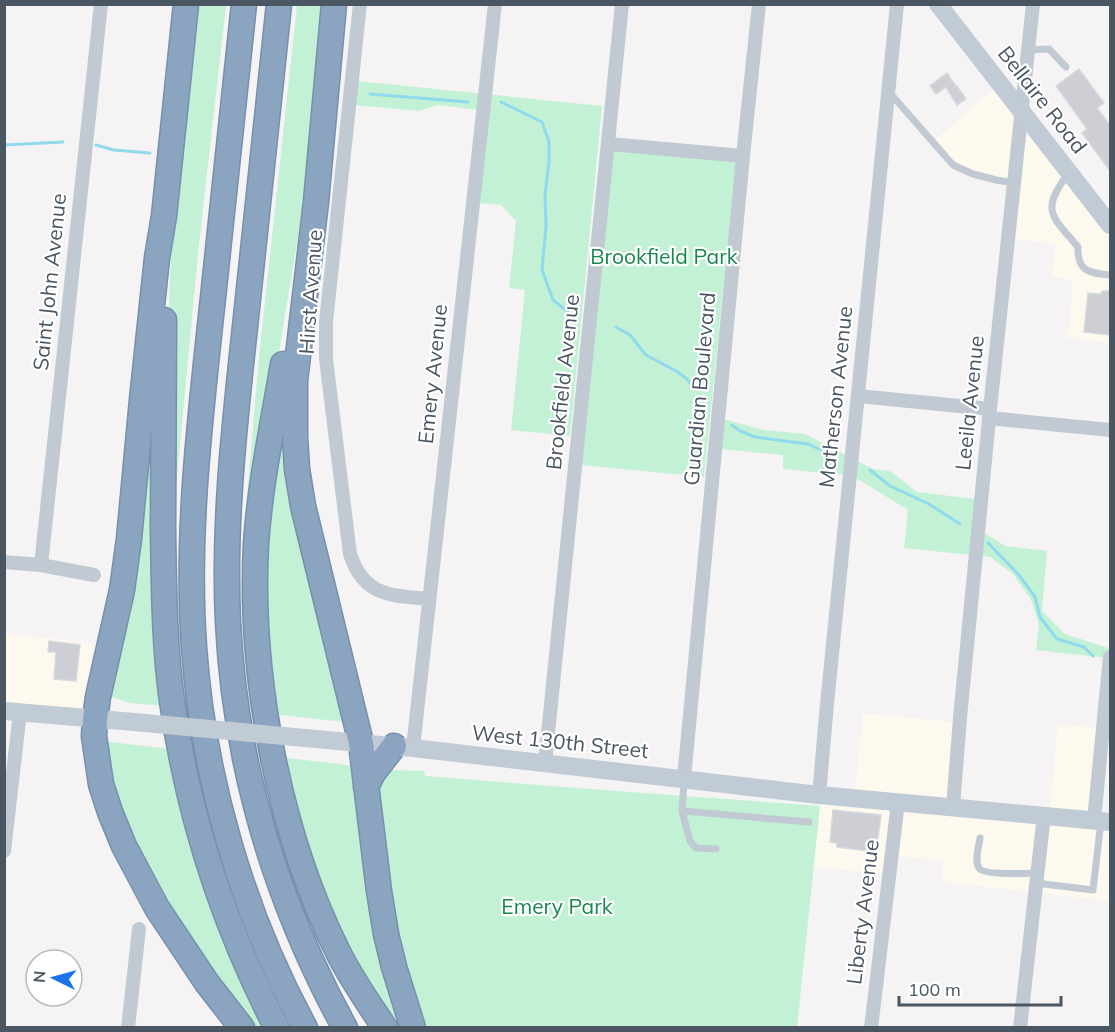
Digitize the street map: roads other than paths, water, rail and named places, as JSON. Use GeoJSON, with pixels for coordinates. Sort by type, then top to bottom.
{"type":"FeatureCollection","features":[{"type":"Feature","properties":{"kind":"highway"},"geometry":{"type":"LineString","coordinates":[[186,4],[129,539],[122,590],[99,691],[94,735],[101,784],[124,846],[157,908],[207,983],[242,1028]]}},
{"type":"Feature","properties":{"kind":"highway"},"geometry":{"type":"LineString","coordinates":[[244,4],[195,481],[192,539],[194,648],[208,755],[229,842],[243,888],[271,961],[305,1028]]}},
{"type":"Feature","properties":{"kind":"highway"},"geometry":{"type":"LineString","coordinates":[[279,4],[236,422],[228,546],[228,622],[238,716],[253,796],[265,840],[299,934],[315,971],[345,1028]]}},
{"type":"Feature","properties":{"kind":"highway"},"geometry":{"type":"LineString","coordinates":[[334,4],[316,202],[295,381],[294,437],[303,506],[362,743],[386,934],[413,1028]]}},
{"type":"Feature","properties":{"kind":"highway"},"geometry":{"type":"LineString","coordinates":[[322,122],[260,507],[256,543],[256,626],[265,711],[283,797],[297,847],[322,918],[340,957],[385,1028]]}},
{"type":"Feature","properties":{"kind":"highway"},"geometry":{"type":"LineString","coordinates":[[164,216],[164,588],[172,700],[186,781],[218,891],[240,948],[277,1028]]}},
{"type":"Feature","properties":{"kind":"highway"},"geometry":{"type":"LineString","coordinates":[[366,787],[373,773],[404,747]]}},
{"type":"Feature","properties":{"kind":"main road","name":"Bellaire Road"},"geometry":{"type":"LineString","coordinates":[[938,4],[1110,225]]}},
{"type":"Feature","properties":{"kind":"main road","name":"West 130th Street"},"geometry":{"type":"LineString","coordinates":[[12,712],[404,747],[819,795],[1102,821]]}},
{"type":"Feature","properties":{"kind":"street","name":"Saint John Avenue"},"geometry":{"type":"LineString","coordinates":[[41,565],[101,4]]}},
{"type":"Feature","properties":{"kind":"street","name":"Hirst Avenue"},"geometry":{"type":"LineString","coordinates":[[360,4],[326,322],[326,359],[350,554],[354,566],[364,580],[375,589],[388,595],[429,599]]}},
{"type":"Feature","properties":{"kind":"street","name":"Emery Avenue"},"geometry":{"type":"LineString","coordinates":[[404,747],[429,599],[495,4]]}},
{"type":"Feature","properties":{"kind":"street","name":"Brookfield Avenue"},"geometry":{"type":"LineString","coordinates":[[545,763],[622,4]]}},
{"type":"Feature","properties":{"kind":"street","name":"Guardian Boulevard"},"geometry":{"type":"LineString","coordinates":[[684,778],[759,4]]}},
{"type":"Feature","properties":{"kind":"street","name":"Matherson Avenue"},"geometry":{"type":"LineString","coordinates":[[819,795],[897,4]]}},
{"type":"Feature","properties":{"kind":"street","name":"Leeila Avenue"},"geometry":{"type":"LineString","coordinates":[[953,807],[990,414],[1033,4]]}},
{"type":"Feature","properties":{"kind":"street"},"geometry":{"type":"LineString","coordinates":[[609,144],[743,156]]}},
{"type":"Feature","properties":{"kind":"street"},"geometry":{"type":"LineString","coordinates":[[858,396],[1110,430]]}},
{"type":"Feature","properties":{"kind":"street"},"geometry":{"type":"LineString","coordinates":[[4,562],[41,565],[94,575]]}},
{"type":"Feature","properties":{"kind":"street"},"geometry":{"type":"LineString","coordinates":[[1102,821],[1110,657]]}},
{"type":"Feature","properties":{"kind":"street"},"geometry":{"type":"LineString","coordinates":[[4,851],[12,712]]}},
{"type":"Feature","properties":{"kind":"street","name":"Liberty Avenue"},"geometry":{"type":"LineString","coordinates":[[871,1028],[898,802]]}},
{"type":"Feature","properties":{"kind":"street"},"geometry":{"type":"LineString","coordinates":[[1020,1028],[1044,815]]}},
{"type":"Feature","properties":{"kind":"street"},"geometry":{"type":"LineString","coordinates":[[128,1028],[139,929]]}},
{"type":"Feature","properties":{"kind":"lane"},"geometry":{"type":"LineString","coordinates":[[1028,50],[1049,49],[1065,67]]}},
{"type":"Feature","properties":{"kind":"lane"},"geometry":{"type":"LineString","coordinates":[[888,91],[953,165],[973,174],[1014,183]]}},
{"type":"Feature","properties":{"kind":"lane"},"geometry":{"type":"LineString","coordinates":[[1070,172],[1055,191],[1051,206],[1054,218],[1078,247],[1082,267],[1088,271],[1110,275]]}},
{"type":"Feature","properties":{"kind":"lane"},"geometry":{"type":"LineString","coordinates":[[684,778],[682,811],[690,841],[696,848],[716,849]]}},
{"type":"Feature","properties":{"kind":"lane"},"geometry":{"type":"LineString","coordinates":[[682,811],[809,822]]}},
{"type":"Feature","properties":{"kind":"lane"},"geometry":{"type":"LineString","coordinates":[[980,838],[977,862],[982,870],[1037,878],[1093,890],[1102,821]]}},
{"type":"Feature","properties":{"kind":"waterway"},"geometry":{"type":"LineString","coordinates":[[370,94],[468,102]]}},
{"type":"Feature","properties":{"kind":"waterway"},"geometry":{"type":"LineString","coordinates":[[501,102],[542,122],[549,142],[542,270],[553,300],[572,315]]}},
{"type":"Feature","properties":{"kind":"waterway"},"geometry":{"type":"LineString","coordinates":[[4,145],[63,142]]}},
{"type":"Feature","properties":{"kind":"waterway"},"geometry":{"type":"LineString","coordinates":[[96,145],[114,150],[150,153]]}},
{"type":"Feature","properties":{"kind":"waterway"},"geometry":{"type":"LineString","coordinates":[[616,327],[630,335],[646,355],[676,371],[692,385]]}},
{"type":"Feature","properties":{"kind":"waterway"},"geometry":{"type":"LineString","coordinates":[[732,425],[755,437],[808,444],[832,455]]}},
{"type":"Feature","properties":{"kind":"waterway"},"geometry":{"type":"LineString","coordinates":[[870,470],[890,486],[929,504],[960,524]]}},
{"type":"Feature","properties":{"kind":"waterway"},"geometry":{"type":"LineString","coordinates":[[988,543],[1019,575],[1035,597],[1040,617],[1057,639],[1084,647],[1093,656]]}},
{"type":"Feature","properties":{"kind":"park label","name":"Brookfield Park"},"geometry":{"type":"Point","coordinates":[664,257]}},
{"type":"Feature","properties":{"kind":"park label","name":"Emery Park"},"geometry":{"type":"Point","coordinates":[557,907]}}]}
